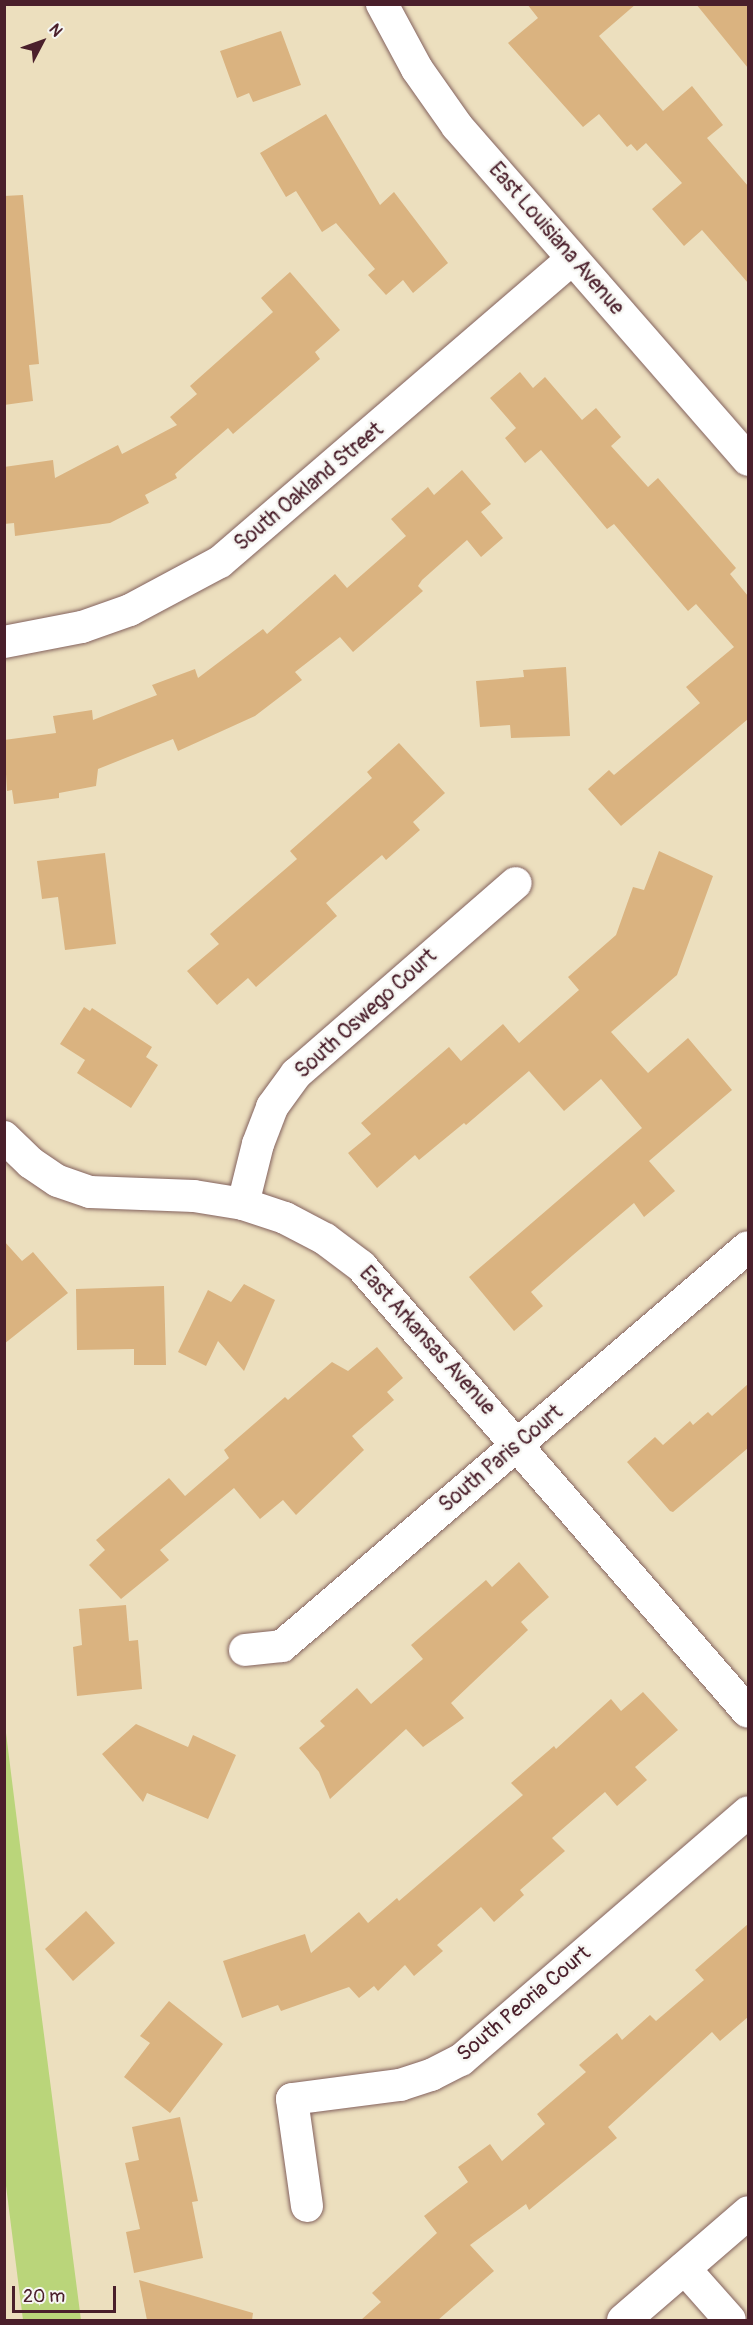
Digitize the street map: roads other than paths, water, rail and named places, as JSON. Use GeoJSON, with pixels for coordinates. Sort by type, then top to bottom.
{"type":"FeatureCollection","features":[{"type":"Feature","properties":{"kind":"main road"},"geometry":{"type":"LineString","coordinates":[[623,2320],[748,2212]]}},
{"type":"Feature","properties":{"kind":"street","name":"East Louisiana Avenue"},"geometry":{"type":"LineString","coordinates":[[382,4],[417,69],[457,126],[748,460]]}},
{"type":"Feature","properties":{"kind":"street","name":"South Oakland Street"},"geometry":{"type":"LineString","coordinates":[[4,642],[82,627],[130,610],[220,562],[572,259]]}},
{"type":"Feature","properties":{"kind":"street","name":"South Oswego Court"},"geometry":{"type":"LineString","coordinates":[[243,1204],[272,1107],[296,1074],[516,883]]}},
{"type":"Feature","properties":{"kind":"street","name":"East Arkansas Avenue"},"geometry":{"type":"LineString","coordinates":[[4,1137],[30,1163],[58,1181],[90,1192],[194,1196],[243,1204],[285,1218],[325,1239],[361,1266],[519,1445],[748,1712]]}},
{"type":"Feature","properties":{"kind":"street","name":"South Paris Court"},"geometry":{"type":"LineString","coordinates":[[245,1650],[282,1646],[748,1247]]}},
{"type":"Feature","properties":{"kind":"street","name":"South Peoria Court"},"geometry":{"type":"LineString","coordinates":[[307,2206],[292,2099],[400,2085],[431,2075],[460,2060],[748,1812]]}},
{"type":"Feature","properties":{"kind":"street"},"geometry":{"type":"LineString","coordinates":[[684,2268],[730,2320]]}}]}
